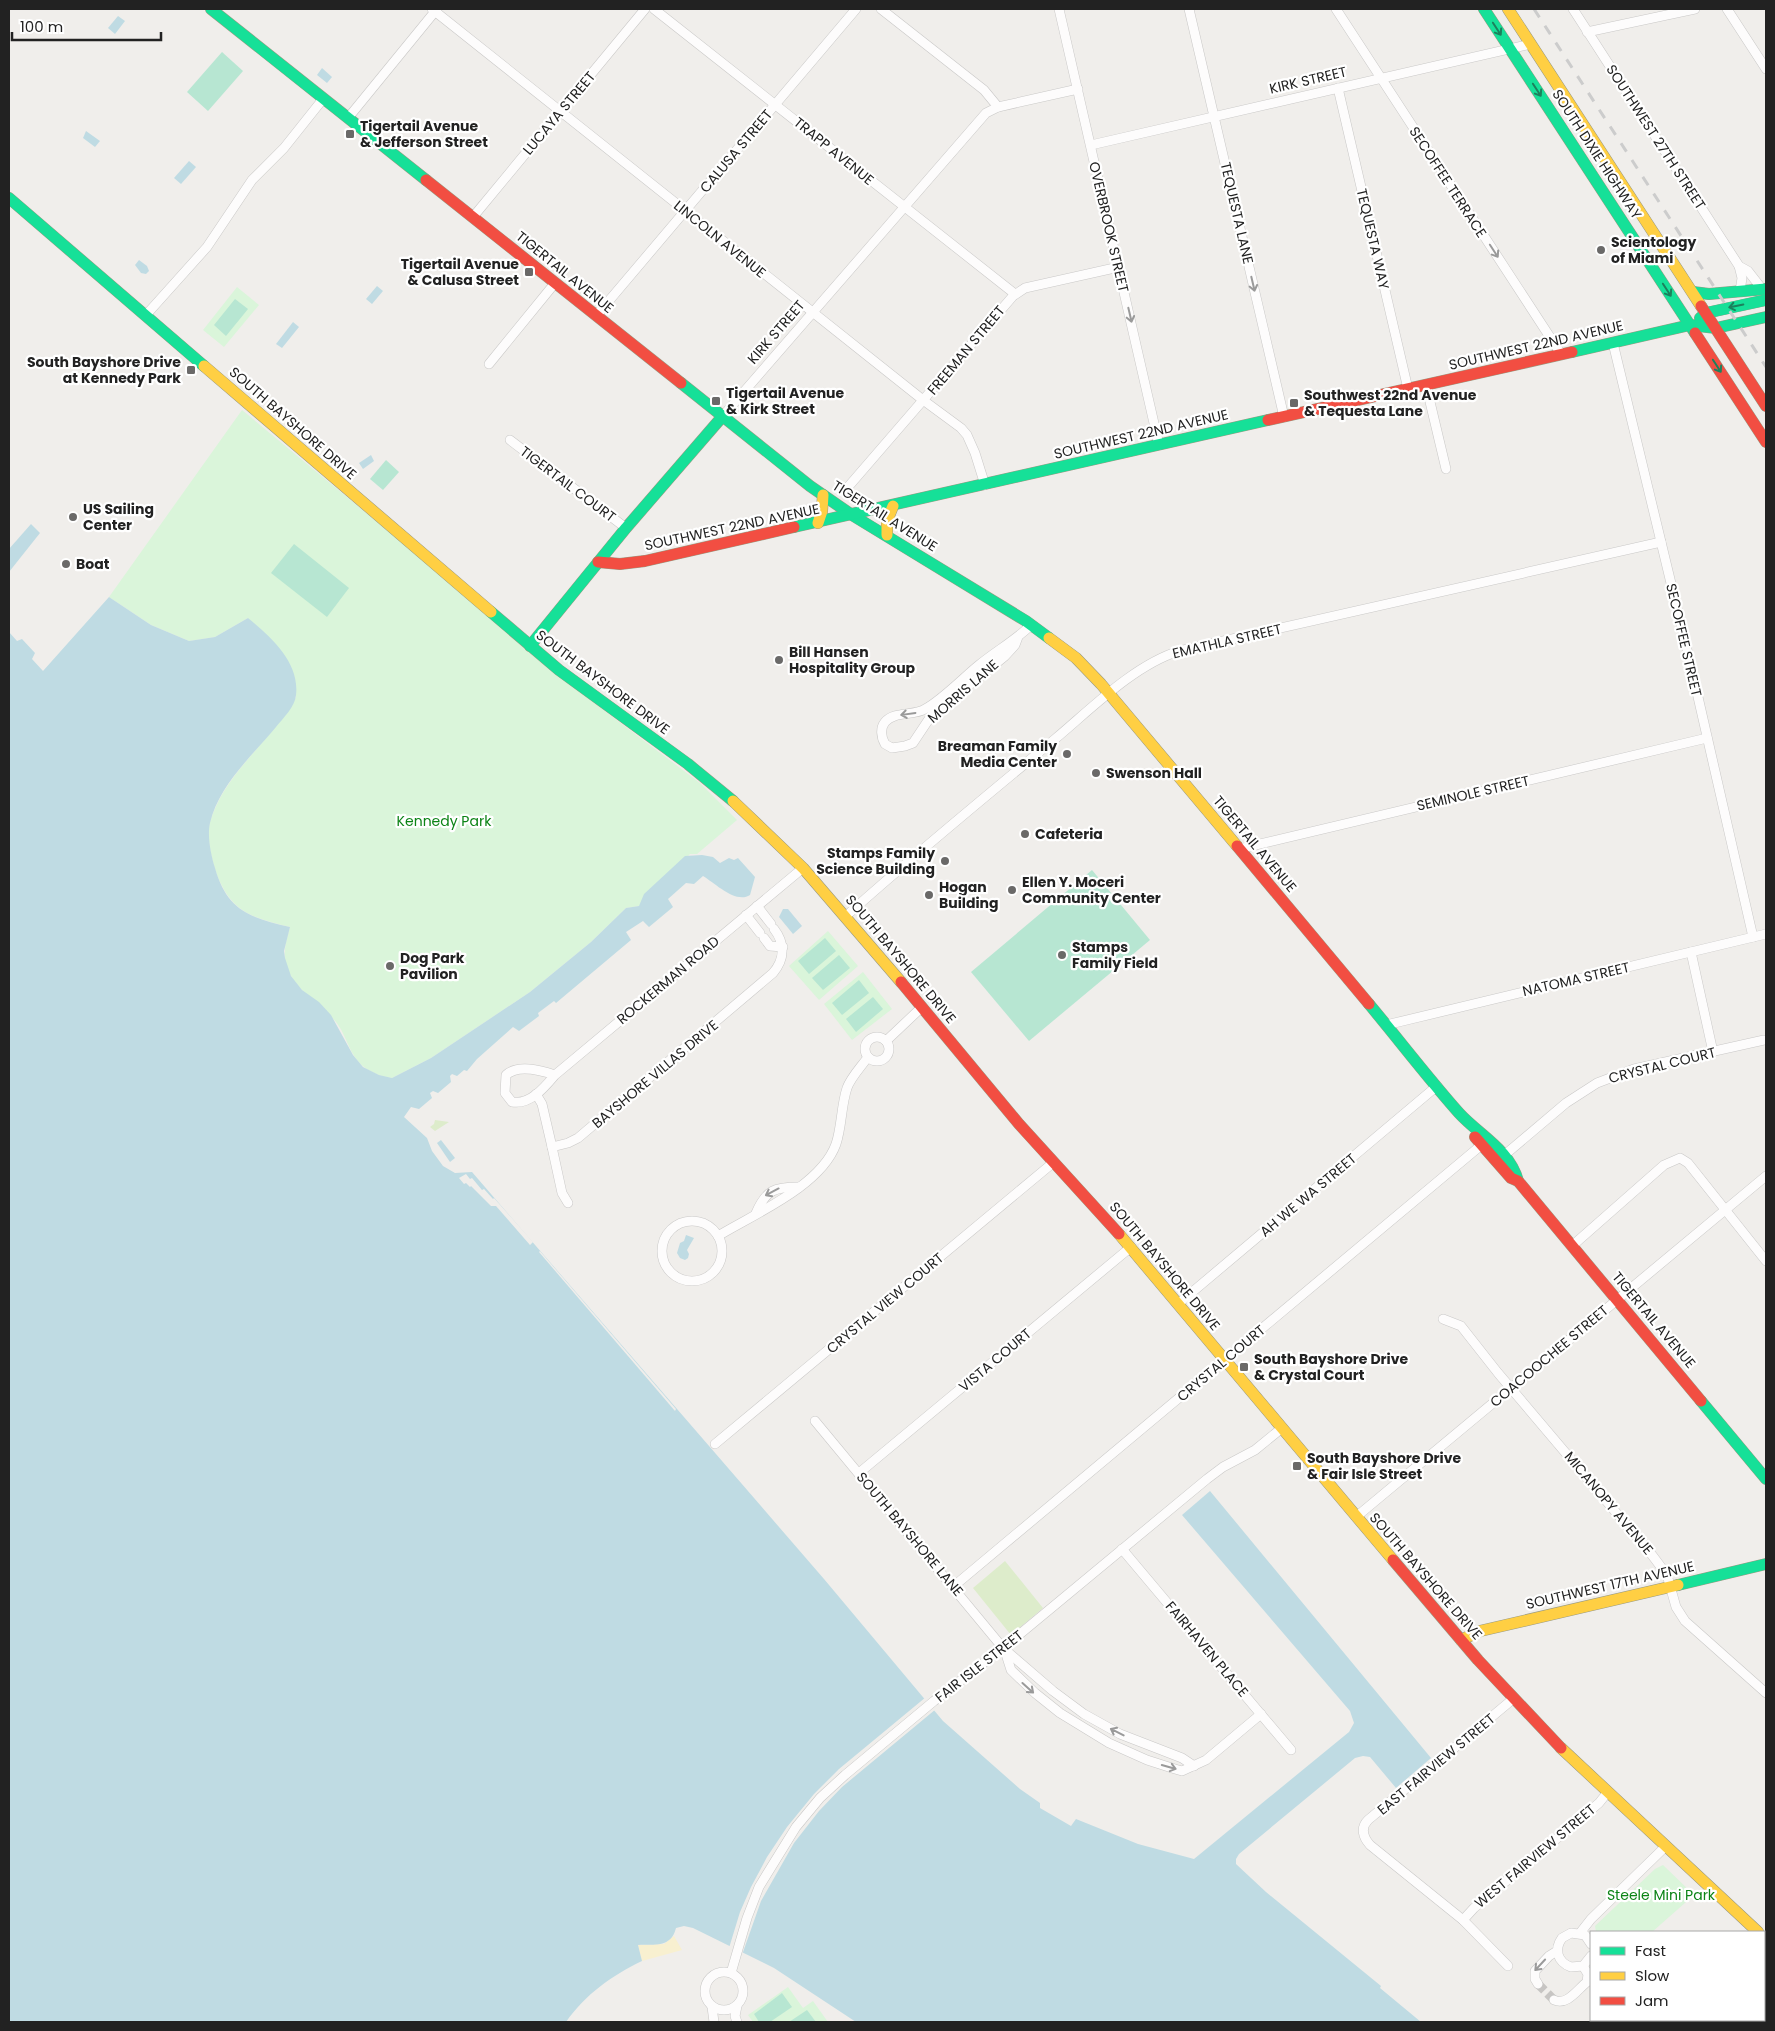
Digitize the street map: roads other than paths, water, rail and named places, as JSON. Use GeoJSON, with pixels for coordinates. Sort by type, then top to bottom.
{"type":"FeatureCollection","features":[{"type":"Feature","properties":{"kind":"main road","name":"TIGERTAIL AVENUE"},"geometry":{"type":"LineString","coordinates":[[211,9],[722,417],[823,495],[852,515],[1031,624],[1071,653],[1110,694],[1484,1143],[1513,1166],[1518,1181],[1766,1479]]}},
{"type":"Feature","properties":{"kind":"main road","name":"SOUTH DIXIE HIGHWAY"},"geometry":{"type":"LineString","coordinates":[[1484,9],[1766,442]]}},
{"type":"Feature","properties":{"kind":"main road","name":"SOUTH DIXIE HIGHWAY"},"geometry":{"type":"LineString","coordinates":[[1508,9],[1766,406]]}},
{"type":"Feature","properties":{"kind":"main road","name":"SOUTH BAYSHORE DRIVE"},"geometry":{"type":"LineString","coordinates":[[9,198],[530,646],[559,670],[651,735],[695,770],[746,813],[803,868],[846,916],[1020,1124],[1131,1247],[1356,1517],[1513,1699],[1607,1793],[1757,1931]]}},
{"type":"Feature","properties":{"kind":"main road"},"geometry":{"type":"LineString","coordinates":[[1693,292],[1708,294],[1740,291],[1765,292]]}},
{"type":"Feature","properties":{"kind":"main road","name":"SOUTHWEST 22ND AVENUE"},"geometry":{"type":"LineString","coordinates":[[1690,325],[1706,313],[1765,292]]}},
{"type":"Feature","properties":{"kind":"main road","name":"SOUTHWEST 22ND AVENUE"},"geometry":{"type":"LineString","coordinates":[[598,562],[637,563],[1690,325],[1716,328],[1766,317]]}},
{"type":"Feature","properties":{"kind":"main road","name":"KIRK STREET"},"geometry":{"type":"LineString","coordinates":[[530,646],[626,528],[722,417]]}},
{"type":"Feature","properties":{"kind":"main road"},"geometry":{"type":"LineString","coordinates":[[818,523],[822,511],[823,495]]}},
{"type":"Feature","properties":{"kind":"main road"},"geometry":{"type":"LineString","coordinates":[[887,535],[887,521],[893,506]]}},
{"type":"Feature","properties":{"kind":"main road","name":"SOUTHWEST 17TH AVENUE"},"geometry":{"type":"LineString","coordinates":[[1461,1640],[1480,1631],[1766,1564]]}},
{"type":"Feature","properties":{"kind":"street","name":"LUCAYA STREET"},"geometry":{"type":"LineString","coordinates":[[473,217],[645,9]]}},
{"type":"Feature","properties":{"kind":"street","name":"TRAPP AVENUE"},"geometry":{"type":"LineString","coordinates":[[654,9],[1015,294]]}},
{"type":"Feature","properties":{"kind":"street","name":"CALUSA STREET"},"geometry":{"type":"LineString","coordinates":[[596,316],[856,9]]}},
{"type":"Feature","properties":{"kind":"street"},"geometry":{"type":"LineString","coordinates":[[881,9],[984,90],[998,107]]}},
{"type":"Feature","properties":{"kind":"street","name":"OVERBROOK STREET"},"geometry":{"type":"LineString","coordinates":[[1059,9],[1159,445]]}},
{"type":"Feature","properties":{"kind":"street","name":"TEQUESTA LANE"},"geometry":{"type":"LineString","coordinates":[[1189,9],[1284,417]]}},
{"type":"Feature","properties":{"kind":"street","name":"SECOFFEE TERRACE"},"geometry":{"type":"LineString","coordinates":[[1336,9],[1561,354]]}},
{"type":"Feature","properties":{"kind":"street","name":"SOUTHWEST 27TH STREET"},"geometry":{"type":"LineString","coordinates":[[1573,9],[1739,266],[1748,271],[1765,292]]}},
{"type":"Feature","properties":{"kind":"street"},"geometry":{"type":"LineString","coordinates":[[1587,32],[1695,9]]}},
{"type":"Feature","properties":{"kind":"street"},"geometry":{"type":"LineString","coordinates":[[1727,9],[1766,70]]}},
{"type":"Feature","properties":{"kind":"street"},"geometry":{"type":"LineString","coordinates":[[348,118],[435,10]]}},
{"type":"Feature","properties":{"kind":"street","name":"LINCOLN AVENUE"},"geometry":{"type":"LineString","coordinates":[[435,10],[812,312],[961,428],[972,444],[985,484]]}},
{"type":"Feature","properties":{"kind":"street","name":"KIRK STREET"},"geometry":{"type":"LineString","coordinates":[[1091,145],[1531,44]]}},
{"type":"Feature","properties":{"kind":"street","name":"TEQUESTA WAY"},"geometry":{"type":"LineString","coordinates":[[1338,88],[1408,389]]}},
{"type":"Feature","properties":{"kind":"street","name":"KIRK STREET"},"geometry":{"type":"LineString","coordinates":[[722,417],[982,117],[991,109],[1078,89]]}},
{"type":"Feature","properties":{"kind":"street"},"geometry":{"type":"LineString","coordinates":[[146,315],[207,247],[252,180],[284,148],[323,99]]}},
{"type":"Feature","properties":{"kind":"street"},"geometry":{"type":"LineString","coordinates":[[1739,266],[1742,278],[1740,291]]}},
{"type":"Feature","properties":{"kind":"street","name":"FREEMAN STREET"},"geometry":{"type":"LineString","coordinates":[[848,488],[1015,294],[1026,288],[1119,267]]}},
{"type":"Feature","properties":{"kind":"street"},"geometry":{"type":"LineString","coordinates":[[489,364],[555,283]]}},
{"type":"Feature","properties":{"kind":"street","name":"SECOFFEE STREET"},"geometry":{"type":"LineString","coordinates":[[1613,343],[1753,937]]}},
{"type":"Feature","properties":{"kind":"street"},"geometry":{"type":"LineString","coordinates":[[1426,385],[1446,469]]}},
{"type":"Feature","properties":{"kind":"street","name":"TIGERTAIL COURT"},"geometry":{"type":"LineString","coordinates":[[510,440],[626,528]]}},
{"type":"Feature","properties":{"kind":"street","name":"EMATHLA STREET"},"geometry":{"type":"LineString","coordinates":[[846,916],[916,853],[1110,694],[1145,667],[1166,655],[1661,542]]}},
{"type":"Feature","properties":{"kind":"street","name":"MORRIS LANE"},"geometry":{"type":"LineString","coordinates":[[1018,637],[1015,646],[1005,656],[931,716],[913,743],[892,748],[885,744],[881,735],[886,721],[893,716],[917,713],[929,707],[988,657],[1010,640],[1018,637],[1031,624]]}},
{"type":"Feature","properties":{"kind":"street","name":"SEMINOLE STREET"},"geometry":{"type":"LineString","coordinates":[[1239,849],[1707,738]]}},
{"type":"Feature","properties":{"kind":"street","name":"ROCKERMAN ROAD"},"geometry":{"type":"LineString","coordinates":[[536,1094],[555,1075],[803,868]]}},
{"type":"Feature","properties":{"kind":"street"},"geometry":{"type":"LineString","coordinates":[[746,915],[770,946],[783,947],[780,937],[757,906]]}},
{"type":"Feature","properties":{"kind":"street","name":"NATOMA STREET"},"geometry":{"type":"LineString","coordinates":[[1386,1025],[1766,934]]}},
{"type":"Feature","properties":{"kind":"street","name":"BAYSHORE VILLAS DRIVE"},"geometry":{"type":"LineString","coordinates":[[552,1147],[578,1138],[741,1002],[776,970],[783,947]]}},
{"type":"Feature","properties":{"kind":"street"},"geometry":{"type":"LineString","coordinates":[[1691,952],[1713,1052]]}},
{"type":"Feature","properties":{"kind":"street"},"geometry":{"type":"LineString","coordinates":[[886,1041],[922,1007]]}},
{"type":"Feature","properties":{"kind":"street"},"geometry":{"type":"LineString","coordinates":[[877,1037],[886,1041],[889,1050],[885,1057],[875,1060],[868,1057],[865,1050],[868,1041],[877,1037]]}},
{"type":"Feature","properties":{"kind":"street","name":"CRYSTAL COURT"},"geometry":{"type":"LineString","coordinates":[[1501,1158],[1561,1106],[1597,1083],[1634,1069],[1764,1040]]}},
{"type":"Feature","properties":{"kind":"street"},"geometry":{"type":"LineString","coordinates":[[718,1236],[792,1194],[818,1171],[833,1151],[841,1125],[848,1086],[868,1057]]}},
{"type":"Feature","properties":{"kind":"street"},"geometry":{"type":"LineString","coordinates":[[555,1075],[539,1070],[520,1069],[510,1071],[506,1075],[505,1093],[512,1102],[524,1102],[536,1094],[542,1104],[562,1193],[568,1204]]}},
{"type":"Feature","properties":{"kind":"street","name":"AH WE WA STREET"},"geometry":{"type":"LineString","coordinates":[[1178,1304],[1437,1086]]}},
{"type":"Feature","properties":{"kind":"street","name":"CRYSTAL COURT"},"geometry":{"type":"LineString","coordinates":[[954,1586],[1484,1143]]}},
{"type":"Feature","properties":{"kind":"street"},"geometry":{"type":"LineString","coordinates":[[1572,1246],[1664,1165],[1683,1158],[1766,1261]]}},
{"type":"Feature","properties":{"kind":"street","name":"CRYSTAL VIEW COURT"},"geometry":{"type":"LineString","coordinates":[[715,1444],[1054,1162]]}},
{"type":"Feature","properties":{"kind":"street","name":"COACOOCHEE STREET"},"geometry":{"type":"LineString","coordinates":[[1356,1517],[1766,1176]]}},
{"type":"Feature","properties":{"kind":"street"},"geometry":{"type":"LineString","coordinates":[[756,1214],[762,1201],[770,1192],[782,1188],[799,1187]]}},
{"type":"Feature","properties":{"kind":"street"},"geometry":{"type":"LineString","coordinates":[[687,1221],[698,1222],[709,1226],[718,1236],[722,1247],[721,1259],[716,1270],[706,1278],[694,1282],[682,1280],[672,1274],[665,1265],[662,1254],[663,1243],[668,1233],[676,1225],[687,1221]]}},
{"type":"Feature","properties":{"kind":"street","name":"VISTA COURT"},"geometry":{"type":"LineString","coordinates":[[859,1473],[1131,1247]]}},
{"type":"Feature","properties":{"kind":"street","name":"MICANOPY AVENUE"},"geometry":{"type":"LineString","coordinates":[[1443,1319],[1461,1326],[1652,1555],[1667,1575],[1676,1607],[1685,1621],[1766,1692]]}},
{"type":"Feature","properties":{"kind":"street","name":"SOUTH BAYSHORE LANE"},"geometry":{"type":"LineString","coordinates":[[815,1421],[954,1586],[1003,1648],[1053,1691],[1084,1714],[1120,1734],[1182,1758],[1194,1766]]}},
{"type":"Feature","properties":{"kind":"street","name":"FAIR ISLE STREET"},"geometry":{"type":"LineString","coordinates":[[731,1973],[747,1918],[759,1887],[796,1828],[820,1798],[845,1775],[1214,1474],[1255,1450],[1282,1428]]}},
{"type":"Feature","properties":{"kind":"street","name":"FAIRHAVEN PLACE"},"geometry":{"type":"LineString","coordinates":[[1122,1549],[1291,1750]]}},
{"type":"Feature","properties":{"kind":"street","name":"SOUTH BAYSHORE LANE"},"geometry":{"type":"LineString","coordinates":[[1003,1648],[1011,1670],[1026,1686],[1052,1708],[1092,1734],[1119,1748],[1182,1771],[1209,1758],[1261,1714]]}},
{"type":"Feature","properties":{"kind":"street","name":"EAST FAIRVIEW STREET"},"geometry":{"type":"LineString","coordinates":[[1463,1920],[1370,1845],[1364,1837],[1364,1825],[1513,1699]]}},
{"type":"Feature","properties":{"kind":"street","name":"WEST FAIRVIEW STREET"},"geometry":{"type":"LineString","coordinates":[[1463,1920],[1480,1903],[1599,1803],[1607,1793]]}},
{"type":"Feature","properties":{"kind":"street"},"geometry":{"type":"LineString","coordinates":[[1580,1933],[1591,1919],[1665,1847]]}},
{"type":"Feature","properties":{"kind":"street"},"geometry":{"type":"LineString","coordinates":[[1463,1920],[1508,1966]]}},
{"type":"Feature","properties":{"kind":"street"},"geometry":{"type":"LineString","coordinates":[[1590,1942],[1588,1938],[1580,1933],[1566,1934],[1559,1942],[1557,1951],[1560,1960],[1566,1966],[1575,1968],[1583,1966],[1590,1957]]}},
{"type":"Feature","properties":{"kind":"street"},"geometry":{"type":"LineString","coordinates":[[1538,1984],[1535,1980],[1535,1971],[1557,1951]]}},
{"type":"Feature","properties":{"kind":"street"},"geometry":{"type":"LineString","coordinates":[[1554,2000],[1559,2002],[1567,2000],[1587,1982],[1588,1974],[1583,1966]]}},
{"type":"Feature","properties":{"kind":"street"},"geometry":{"type":"LineString","coordinates":[[714,2022],[712,2007],[705,1996],[706,1984],[713,1975],[725,1972],[736,1976],[743,1988],[743,1994],[737,2006],[735,2016],[737,2022]]}},
{"type":"Feature","properties":{"kind":"street"},"geometry":{"type":"LineString","coordinates":[[712,2007],[724,2011],[737,2006]]}},
{"type":"Feature","properties":{"kind":"water"},"geometry":{"type":"Polygon","coordinates":[[[118,16],[125,21],[115,34],[108,28],[118,16]]]}},
{"type":"Feature","properties":{"kind":"water"},"geometry":{"type":"Polygon","coordinates":[[[322,68],[332,77],[327,83],[317,75],[322,68]]]}},
{"type":"Feature","properties":{"kind":"water"},"geometry":{"type":"Polygon","coordinates":[[[86,131],[100,141],[95,147],[83,138],[86,131]]]}},
{"type":"Feature","properties":{"kind":"water"},"geometry":{"type":"Polygon","coordinates":[[[189,161],[196,167],[181,184],[174,178],[189,161]]]}},
{"type":"Feature","properties":{"kind":"water"},"geometry":{"type":"Polygon","coordinates":[[[139,260],[147,266],[149,271],[146,274],[141,273],[135,265],[139,260]]]}},
{"type":"Feature","properties":{"kind":"water"},"geometry":{"type":"Polygon","coordinates":[[[377,286],[383,291],[372,304],[366,299],[377,286]]]}},
{"type":"Feature","properties":{"kind":"water"},"geometry":{"type":"Polygon","coordinates":[[[293,322],[299,327],[282,348],[276,344],[293,322]]]}},
{"type":"Feature","properties":{"kind":"water"},"geometry":{"type":"Polygon","coordinates":[[[371,455],[374,461],[363,469],[359,463],[371,455]]]}},
{"type":"Feature","properties":{"kind":"water"},"geometry":{"type":"Polygon","coordinates":[[[31,524],[40,533],[9,572],[9,549],[31,524]]]}},
{"type":"Feature","properties":{"kind":"water"},"geometry":{"type":"Polygon","coordinates":[[[109,597],[151,625],[189,641],[215,637],[248,618],[274,642],[288,661],[296,683],[295,699],[288,712],[237,772],[214,809],[209,828],[212,857],[220,883],[234,903],[252,916],[290,927],[284,951],[291,976],[302,990],[319,1002],[331,1015],[353,1055],[363,1067],[379,1075],[392,1078],[431,1058],[530,992],[591,942],[626,908],[639,906],[644,894],[685,856],[702,855],[713,857],[720,863],[729,858],[734,860],[738,858],[755,877],[750,895],[739,897],[732,895],[703,876],[694,884],[686,883],[668,899],[673,907],[649,927],[643,921],[626,932],[631,940],[556,1003],[554,1001],[538,1013],[539,1016],[519,1031],[513,1027],[477,1059],[467,1071],[464,1070],[457,1076],[452,1074],[450,1076],[451,1082],[438,1093],[433,1091],[430,1093],[432,1098],[419,1109],[411,1107],[404,1117],[427,1138],[432,1151],[443,1166],[455,1173],[472,1172],[824,1579],[943,1721],[1020,1789],[1040,1803],[1040,1808],[1071,1826],[1076,1819],[1138,1844],[1194,1859],[1349,1732],[1354,1723],[1350,1711],[1182,1515],[1210,1491],[1431,1758],[1396,1788],[1370,1757],[1355,1758],[1239,1854],[1236,1864],[1266,1892],[1381,1986],[1380,1988],[1421,2022],[856,2022],[774,1968],[693,1928],[684,1926],[676,1928],[674,1934],[666,1942],[638,1945],[642,1961],[620,1973],[591,1994],[566,2022],[9,2022],[9,632],[17,641],[22,639],[35,653],[32,659],[43,671],[109,597]]]}},
{"type":"Feature","properties":{"kind":"water"},"geometry":{"type":"Polygon","coordinates":[[[783,909],[788,909],[802,926],[793,934],[779,917],[783,909]]]}},
{"type":"Feature","properties":{"kind":"water"},"geometry":{"type":"Polygon","coordinates":[[[441,1140],[455,1158],[450,1162],[437,1143],[441,1140]]]}},
{"type":"Feature","properties":{"kind":"water"},"geometry":{"type":"Polygon","coordinates":[[[686,1235],[694,1238],[687,1250],[688,1258],[685,1260],[680,1258],[677,1253],[680,1243],[684,1241],[686,1235]]]}},
{"type":"Feature","properties":{"kind":"tunnel"},"geometry":{"type":"LineString","coordinates":[[1538,1984],[1554,2000]]}},
{"type":"Feature","properties":{"kind":"railway"},"geometry":{"type":"LineString","coordinates":[[1534,9],[1766,367]]}},
{"type":"Feature","properties":{"kind":"place","name":"Tigertail Avenue & Jefferson Street"},"geometry":{"type":"Point","coordinates":[350,134]}},
{"type":"Feature","properties":{"kind":"place","name":"Scientology of Miami"},"geometry":{"type":"Point","coordinates":[1601,250]}},
{"type":"Feature","properties":{"kind":"place","name":"Tigertail Avenue & Calusa Street"},"geometry":{"type":"Point","coordinates":[529,272]}},
{"type":"Feature","properties":{"kind":"place","name":"South Bayshore Drive at Kennedy Park"},"geometry":{"type":"Point","coordinates":[191,370]}},
{"type":"Feature","properties":{"kind":"place","name":"Tigertail Avenue & Kirk Street"},"geometry":{"type":"Point","coordinates":[716,401]}},
{"type":"Feature","properties":{"kind":"place","name":"Southwest 22nd Avenue & Tequesta Lane"},"geometry":{"type":"Point","coordinates":[1294,403]}},
{"type":"Feature","properties":{"kind":"place","name":"US Sailing Center"},"geometry":{"type":"Point","coordinates":[73,517]}},
{"type":"Feature","properties":{"kind":"place","name":"Boat"},"geometry":{"type":"Point","coordinates":[66,564]}},
{"type":"Feature","properties":{"kind":"place","name":"Bill Hansen Hospitality Group"},"geometry":{"type":"Point","coordinates":[779,660]}},
{"type":"Feature","properties":{"kind":"place","name":"Breaman Family Media Center"},"geometry":{"type":"Point","coordinates":[1067,754]}},
{"type":"Feature","properties":{"kind":"place","name":"Swenson Hall"},"geometry":{"type":"Point","coordinates":[1096,773]}},
{"type":"Feature","properties":{"kind":"place","name":"Cafeteria"},"geometry":{"type":"Point","coordinates":[1025,834]}},
{"type":"Feature","properties":{"kind":"place","name":"Stamps Family Science Building"},"geometry":{"type":"Point","coordinates":[945,861]}},
{"type":"Feature","properties":{"kind":"place","name":"Ellen Y. Moceri Community Center"},"geometry":{"type":"Point","coordinates":[1012,890]}},
{"type":"Feature","properties":{"kind":"place","name":"Hogan Building"},"geometry":{"type":"Point","coordinates":[929,895]}},
{"type":"Feature","properties":{"kind":"place","name":"Stamps Family Field"},"geometry":{"type":"Point","coordinates":[1062,955]}},
{"type":"Feature","properties":{"kind":"place","name":"Dog Park Pavilion"},"geometry":{"type":"Point","coordinates":[390,966]}},
{"type":"Feature","properties":{"kind":"place","name":"South Bayshore Drive & Crystal Court"},"geometry":{"type":"Point","coordinates":[1244,1367]}},
{"type":"Feature","properties":{"kind":"place","name":"South Bayshore Drive & Fair Isle Street"},"geometry":{"type":"Point","coordinates":[1297,1466]}},
{"type":"Feature","properties":{"kind":"park label","name":"Kennedy Park"},"geometry":{"type":"Point","coordinates":[444,821]}},
{"type":"Feature","properties":{"kind":"park label","name":"Steele Mini Park"},"geometry":{"type":"Point","coordinates":[1661,1895]}}]}
